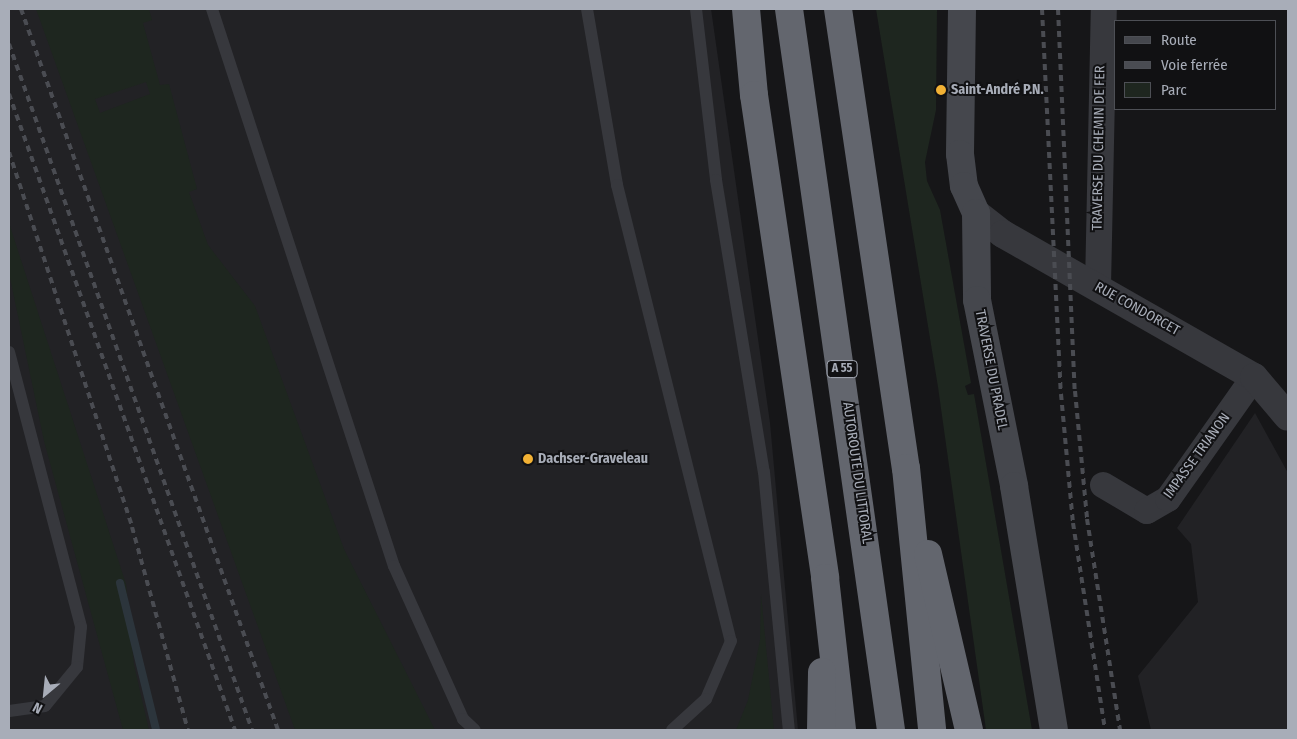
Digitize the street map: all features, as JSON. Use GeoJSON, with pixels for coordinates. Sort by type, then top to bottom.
{"type":"FeatureCollection","features":[{"type":"Feature","properties":{"kind":"highway"},"geometry":{"type":"LineString","coordinates":[[746,9],[754,95],[825,578],[842,730]]}},
{"type":"Feature","properties":{"kind":"highway","name":"AUTOROUTE DU LITTORAL"},"geometry":{"type":"LineString","coordinates":[[789,9],[891,730]]}},
{"type":"Feature","properties":{"kind":"highway"},"geometry":{"type":"LineString","coordinates":[[838,9],[906,468],[932,730]]}},
{"type":"Feature","properties":{"kind":"highway"},"geometry":{"type":"LineString","coordinates":[[906,468],[963,688],[969,730]]}},
{"type":"Feature","properties":{"kind":"highway"},"geometry":{"type":"LineString","coordinates":[[821,730],[825,578]]}},
{"type":"Feature","properties":{"kind":"main road","name":"TRAVERSE DU PRADEL"},"geometry":{"type":"LineString","coordinates":[[962,9],[960,154],[964,186],[976,213],[977,300],[1014,486],[1054,730]]}},
{"type":"Feature","properties":{"kind":"street","name":"TRAVERSE DU CHEMIN DE FER"},"geometry":{"type":"LineString","coordinates":[[1098,286],[1104,9]]}},
{"type":"Feature","properties":{"kind":"street","name":"RUE CONDORCET"},"geometry":{"type":"LineString","coordinates":[[976,213],[1254,377],[1288,417]]}},
{"type":"Feature","properties":{"kind":"street","name":"IMPASSE TRIANON"},"geometry":{"type":"LineString","coordinates":[[1103,484],[1147,511],[1168,499],[1254,377]]}},
{"type":"Feature","properties":{"kind":"lane"},"geometry":{"type":"LineString","coordinates":[[212,9],[394,566],[463,720],[475,730]]}},
{"type":"Feature","properties":{"kind":"lane"},"geometry":{"type":"LineString","coordinates":[[587,9],[616,185],[730,641],[706,699],[672,730]]}},
{"type":"Feature","properties":{"kind":"lane"},"geometry":{"type":"LineString","coordinates":[[696,9],[716,180],[764,472],[789,730]]}},
{"type":"Feature","properties":{"kind":"lane"},"geometry":{"type":"LineString","coordinates":[[9,352],[80,627],[77,667],[45,706],[9,711]]}},
{"type":"Feature","properties":{"kind":"shaded area"},"geometry":{"type":"Polygon","coordinates":[[[9,9],[711,9],[770,423],[798,730],[9,730],[9,9]]]}},
{"type":"Feature","properties":{"kind":"shaded area"},"geometry":{"type":"Polygon","coordinates":[[[1255,413],[1288,473],[1288,730],[1151,730],[1138,676],[1198,602],[1191,544],[1177,528],[1255,413]]]}},
{"type":"Feature","properties":{"kind":"green space"},"geometry":{"type":"Polygon","coordinates":[[[36,9],[149,9],[152,20],[143,23],[160,85],[169,84],[197,189],[189,192],[208,245],[255,306],[344,549],[435,730],[295,730],[36,9]],[[146,82],[95,99],[100,113],[150,94],[146,82]]]}},
{"type":"Feature","properties":{"kind":"green space"},"geometry":{"type":"Polygon","coordinates":[[[876,9],[937,9],[936,110],[925,162],[927,181],[940,210],[971,383],[965,386],[968,395],[974,394],[1032,730],[986,730],[938,387],[876,9]]]}},
{"type":"Feature","properties":{"kind":"green space"},"geometry":{"type":"Polygon","coordinates":[[[9,223],[126,584],[134,665],[149,730],[123,730],[44,441],[9,273],[9,223]]]}},
{"type":"Feature","properties":{"kind":"green space"},"geometry":{"type":"Polygon","coordinates":[[[761,594],[774,730],[736,730],[748,700],[760,640],[761,594]]]}},
{"type":"Feature","properties":{"kind":"waterway"},"geometry":{"type":"LineString","coordinates":[[120,583],[156,730]]}},
{"type":"Feature","properties":{"kind":"railway"},"geometry":{"type":"LineString","coordinates":[[21,9],[278,730]]}},
{"type":"Feature","properties":{"kind":"railway"},"geometry":{"type":"LineString","coordinates":[[1042,9],[1061,394],[1073,523],[1105,730]]}},
{"type":"Feature","properties":{"kind":"railway"},"geometry":{"type":"LineString","coordinates":[[1058,9],[1075,391],[1087,519],[1120,730]]}},
{"type":"Feature","properties":{"kind":"railway"},"geometry":{"type":"LineString","coordinates":[[9,44],[252,730]]}},
{"type":"Feature","properties":{"kind":"railway"},"geometry":{"type":"LineString","coordinates":[[9,94],[235,730]]}},
{"type":"Feature","properties":{"kind":"railway"},"geometry":{"type":"LineString","coordinates":[[9,152],[132,527],[188,730]]}},
{"type":"Feature","properties":{"kind":"place","name":"Saint-André P.N."},"geometry":{"type":"Point","coordinates":[941,90]}},
{"type":"Feature","properties":{"kind":"place","name":"Dachser-Graveleau"},"geometry":{"type":"Point","coordinates":[528,459]}}]}
